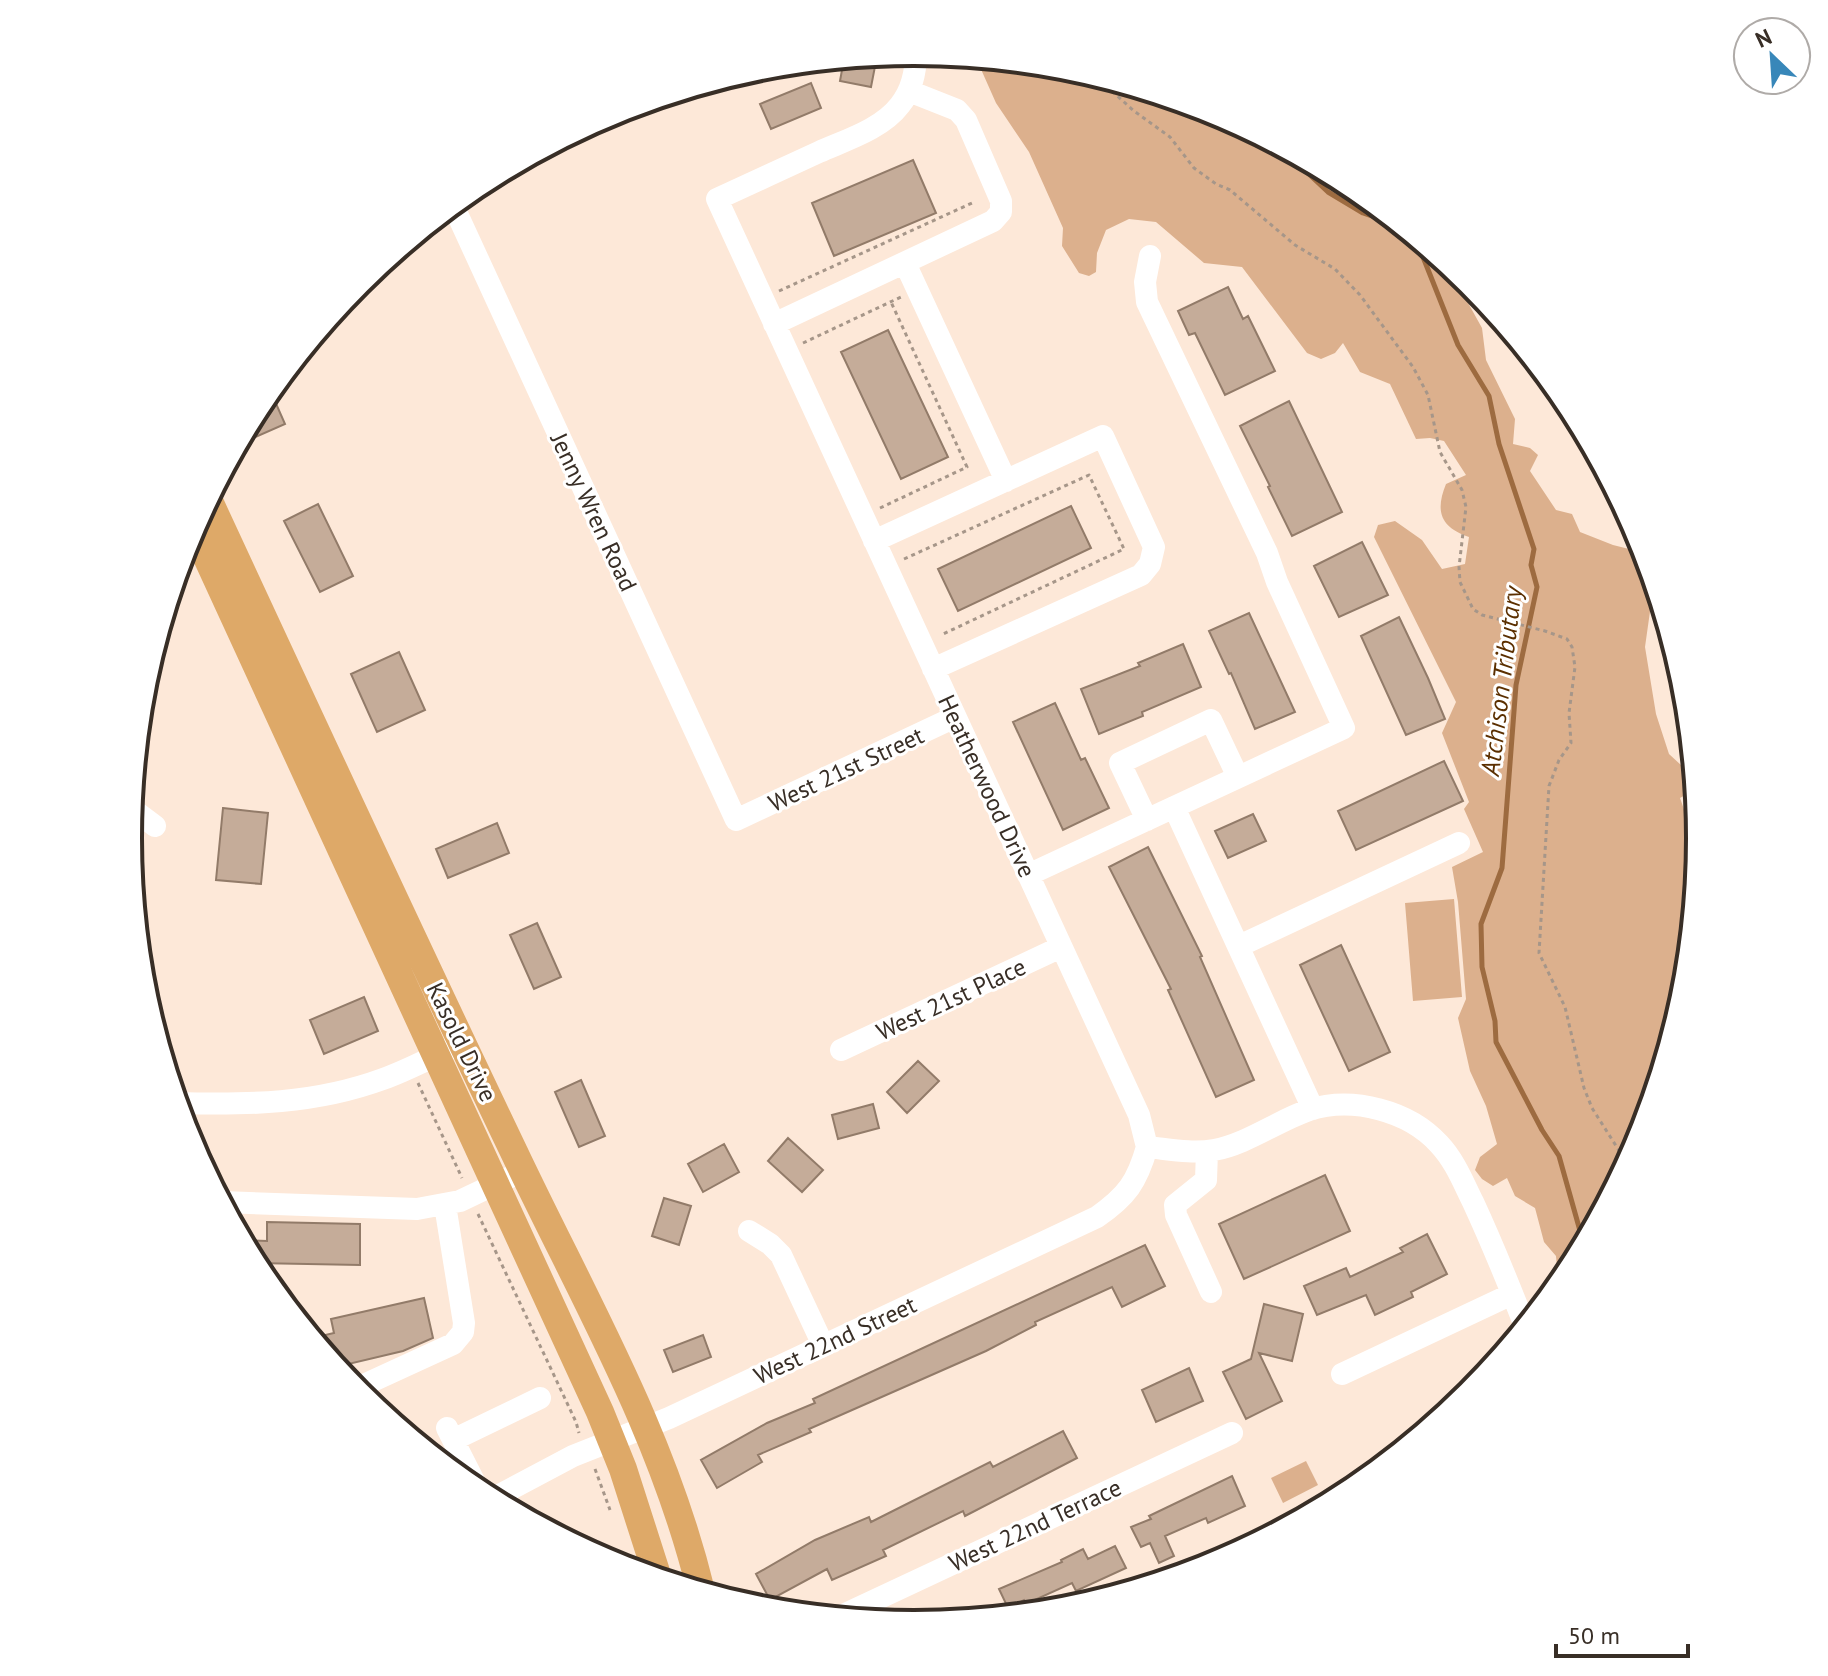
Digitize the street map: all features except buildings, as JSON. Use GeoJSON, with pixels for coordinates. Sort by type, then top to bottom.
{"type":"FeatureCollection","features":[{"type":"Feature","properties":{"kind":"main road","name":"Kasold Drive"},"geometry":{"type":"LineString","coordinates":[[215,513],[374,859],[647,1426],[680,1515],[698,1579]]}},
{"type":"Feature","properties":{"kind":"main road","name":"Kasold Drive"},"geometry":{"type":"LineString","coordinates":[[201,544],[611,1441],[636,1505],[654,1564]]}},
{"type":"Feature","properties":{"kind":"street"},"geometry":{"type":"LineString","coordinates":[[774,324],[993,221],[1001,212],[1001,201],[966,120],[957,110],[909,91],[915,66]]}},
{"type":"Feature","properties":{"kind":"street","name":"Heatherwood Drive"},"geometry":{"type":"LineString","coordinates":[[909,91],[900,106],[877,124],[717,199],[1139,1115],[1147,1147]]}},
{"type":"Feature","properties":{"kind":"street","name":"Jenny Wren Road"},"geometry":{"type":"LineString","coordinates":[[458,216],[736,820]]}},
{"type":"Feature","properties":{"kind":"street"},"geometry":{"type":"LineString","coordinates":[[1028,875],[1344,728],[1277,582],[1267,553],[1147,302],[1145,282],[1150,256]]}},
{"type":"Feature","properties":{"kind":"street"},"geometry":{"type":"LineString","coordinates":[[905,263],[1006,481]]}},
{"type":"Feature","properties":{"kind":"street"},"geometry":{"type":"LineString","coordinates":[[874,541],[1103,436],[1154,547],[1150,564],[1141,575],[933,669]]}},
{"type":"Feature","properties":{"kind":"street","name":"West 21st Street"},"geometry":{"type":"LineString","coordinates":[[736,820],[955,717]]}},
{"type":"Feature","properties":{"kind":"street"},"geometry":{"type":"LineString","coordinates":[[1147,820],[1120,763],[1198,726],[1211,720],[1238,777]]}},
{"type":"Feature","properties":{"kind":"street"},"geometry":{"type":"LineString","coordinates":[[1174,807],[1313,1109]]}},
{"type":"Feature","properties":{"kind":"street"},"geometry":{"type":"LineString","coordinates":[[143,817],[155,826]]}},
{"type":"Feature","properties":{"kind":"street"},"geometry":{"type":"LineString","coordinates":[[1239,946],[1459,843]]}},
{"type":"Feature","properties":{"kind":"street","name":"West 21st Place"},"geometry":{"type":"LineString","coordinates":[[841,1050],[1061,947]]}},
{"type":"Feature","properties":{"kind":"street"},"geometry":{"type":"LineString","coordinates":[[190,1103],[247,1105],[306,1100],[385,1079],[462,1044]]}},
{"type":"Feature","properties":{"kind":"street"},"geometry":{"type":"LineString","coordinates":[[1147,1147],[1207,1151],[1231,1145],[1313,1109],[1364,1107],[1411,1122],[1439,1144],[1453,1162],[1520,1315]]}},
{"type":"Feature","properties":{"kind":"street","name":"West 22nd Street"},"geometry":{"type":"LineString","coordinates":[[505,1492],[573,1456],[647,1426],[1097,1217],[1130,1189],[1147,1147]]}},
{"type":"Feature","properties":{"kind":"street"},"geometry":{"type":"LineString","coordinates":[[1207,1151],[1206,1180],[1175,1205],[1176,1215],[1211,1292]]}},
{"type":"Feature","properties":{"kind":"street"},"geometry":{"type":"LineString","coordinates":[[234,1202],[417,1209],[445,1205],[523,1171]]}},
{"type":"Feature","properties":{"kind":"street"},"geometry":{"type":"LineString","coordinates":[[367,1383],[453,1344],[463,1332],[445,1205]]}},
{"type":"Feature","properties":{"kind":"street"},"geometry":{"type":"LineString","coordinates":[[749,1231],[781,1255],[823,1345]]}},
{"type":"Feature","properties":{"kind":"street"},"geometry":{"type":"LineString","coordinates":[[1342,1374],[1512,1294]]}},
{"type":"Feature","properties":{"kind":"street"},"geometry":{"type":"LineString","coordinates":[[467,1467],[450,1433],[540,1398]]}},
{"type":"Feature","properties":{"kind":"street","name":"West 22nd Terrace"},"geometry":{"type":"LineString","coordinates":[[859,1608],[1232,1433]]}},
{"type":"Feature","properties":{"kind":"path"},"geometry":{"type":"LineString","coordinates":[[1113,92],[1170,137],[1194,168],[1230,190],[1295,245],[1335,269],[1360,295],[1413,367],[1428,395],[1440,452],[1462,490],[1466,507],[1459,550],[1460,582],[1473,609],[1567,639],[1572,647],[1575,667],[1569,713],[1571,743],[1559,760],[1549,786],[1539,953],[1565,1007],[1584,1088],[1592,1108],[1619,1150]]}},
{"type":"Feature","properties":{"kind":"path"},"geometry":{"type":"LineString","coordinates":[[779,291],[972,203]]}},
{"type":"Feature","properties":{"kind":"path"},"geometry":{"type":"LineString","coordinates":[[803,343],[906,295]]}},
{"type":"Feature","properties":{"kind":"path"},"geometry":{"type":"LineString","coordinates":[[880,508],[967,467],[891,302]]}},
{"type":"Feature","properties":{"kind":"path"},"geometry":{"type":"LineString","coordinates":[[904,559],[1089,475],[1124,549],[940,635]]}},
{"type":"Feature","properties":{"kind":"shaded area"},"geometry":{"type":"Polygon","coordinates":[[[981,70],[1065,81],[1114,92],[1209,125],[1300,169],[1343,196],[1423,258],[1465,298],[1482,328],[1486,360],[1515,419],[1513,444],[1530,448],[1538,455],[1530,471],[1556,510],[1572,514],[1580,532],[1629,549],[1651,608],[1645,647],[1656,714],[1669,754],[1682,766],[1684,796],[1680,798],[1685,812],[1686,838],[1679,939],[1660,1038],[1645,1086],[1606,1179],[1557,1266],[1556,1256],[1544,1242],[1535,1208],[1515,1196],[1507,1178],[1493,1186],[1475,1170],[1480,1157],[1497,1144],[1486,1106],[1470,1071],[1458,1018],[1466,999],[1452,867],[1483,852],[1464,809],[1469,802],[1442,733],[1456,702],[1374,537],[1378,525],[1395,521],[1422,540],[1442,569],[1465,564],[1469,537],[1446,523],[1442,517],[1441,502],[1446,484],[1466,475],[1444,441],[1416,439],[1390,384],[1360,372],[1343,343],[1335,353],[1321,359],[1307,353],[1242,267],[1204,263],[1156,222],[1129,219],[1106,230],[1097,253],[1096,272],[1089,276],[1079,273],[1062,246],[1063,228],[1029,152],[996,103],[981,70]]]}},
{"type":"Feature","properties":{"kind":"shaded area"},"geometry":{"type":"Polygon","coordinates":[[[1454,899],[1462,997],[1413,1001],[1405,903],[1454,899]]]}},
{"type":"Feature","properties":{"kind":"shaded area"},"geometry":{"type":"Polygon","coordinates":[[[1306,1461],[1318,1485],[1283,1503],[1271,1478],[1306,1461]]]}},
{"type":"Feature","properties":{"kind":"waterway","name":"Atchison Tributary"},"geometry":{"type":"LineString","coordinates":[[1311,176],[1328,192],[1369,215]]}},
{"type":"Feature","properties":{"kind":"waterway","name":"Atchison Tributary"},"geometry":{"type":"LineString","coordinates":[[1424,259],[1458,345],[1489,396],[1499,444],[1534,549],[1531,565],[1537,587],[1516,685],[1502,868],[1481,924],[1482,967],[1495,1021],[1496,1042],[1559,1156],[1580,1229]]}}]}
